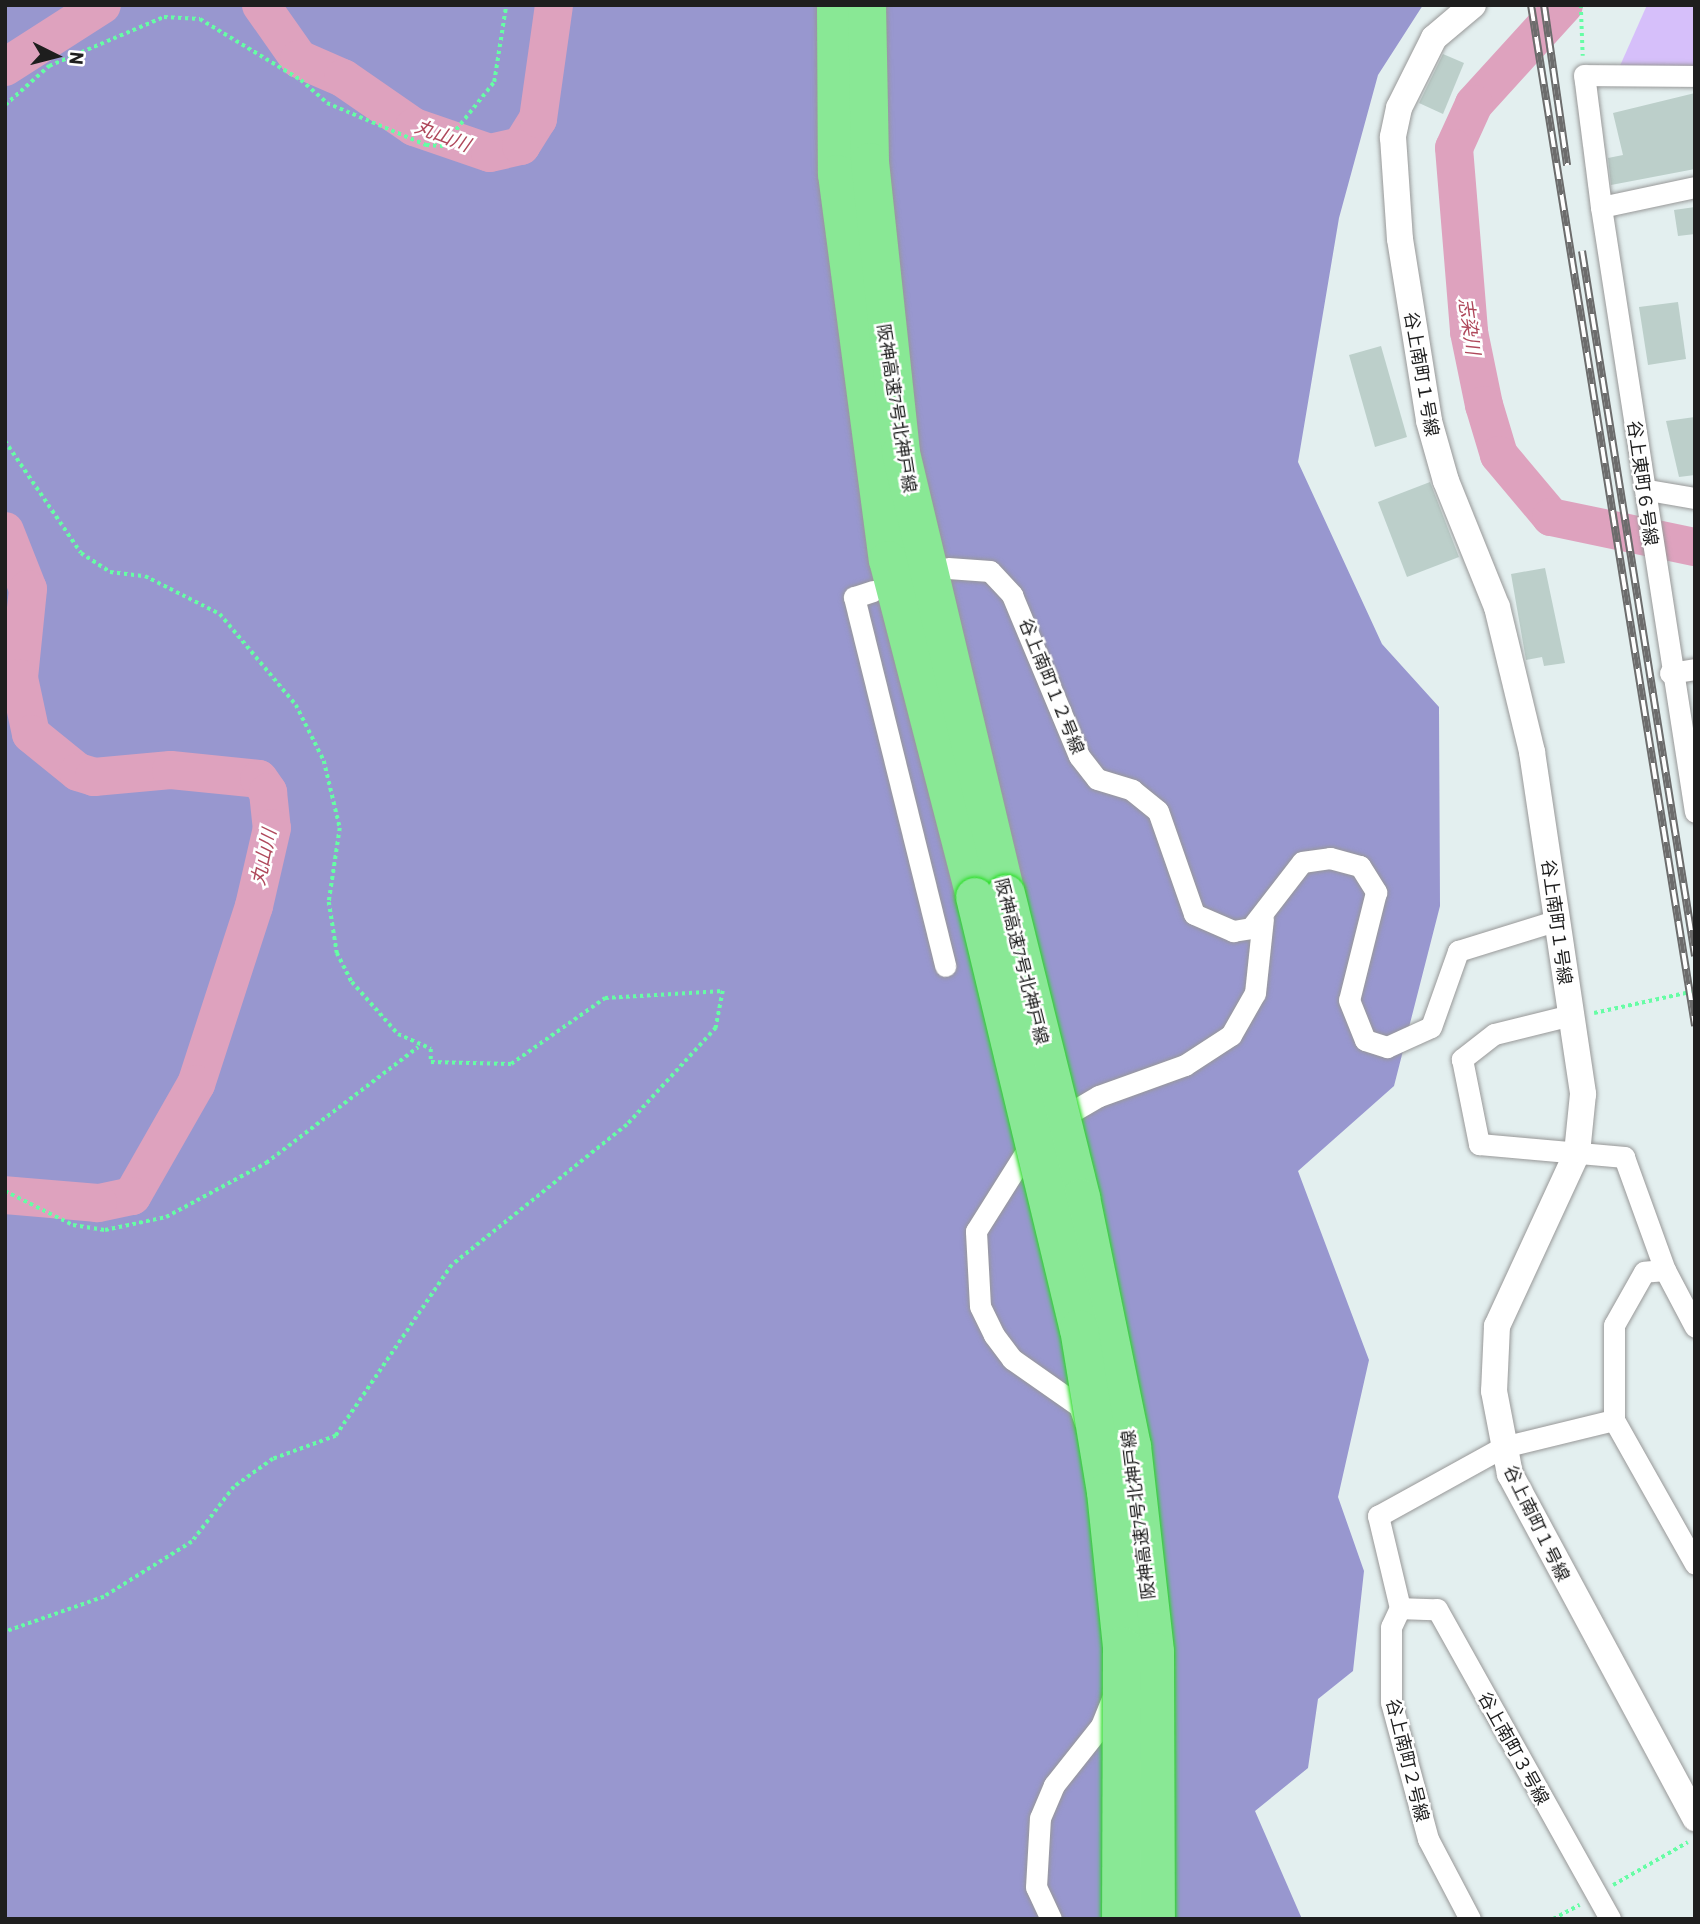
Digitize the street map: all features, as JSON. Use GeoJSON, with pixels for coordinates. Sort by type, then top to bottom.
{"type":"FeatureCollection","features":[{"type":"Feature","properties":{"kind":"highway","name":"阪神高速7号北神戸線"},"geometry":{"type":"LineString","coordinates":[[836,5],[837,174],[880,507],[990,895],[1081,1198],[1132,1446],[1155,1652],[1156,1919]]}},
{"type":"Feature","properties":{"kind":"highway","name":"阪神高速7号北神戸線"},"geometry":{"type":"LineString","coordinates":[[867,5],[871,175],[901,453],[1079,1329],[1107,1492],[1122,1646],[1121,1919]]}},
{"type":"Feature","properties":{"kind":"street","name":"谷上南町１号線"},"geometry":{"type":"LineString","coordinates":[[1473,5],[1434,38],[1399,108],[1393,137],[1400,239],[1429,421],[1446,481],[1497,607],[1532,752],[1555,921],[1581,1014],[1583,1094],[1577,1153],[1497,1326],[1494,1391],[1503,1447],[1536,1530],[1695,1818]]}},
{"type":"Feature","properties":{"kind":"street","name":"谷上東町６号線"},"geometry":{"type":"LineString","coordinates":[[1695,76],[1584,75],[1601,207],[1648,490],[1670,673],[1695,812]]}},
{"type":"Feature","properties":{"kind":"street"},"geometry":{"type":"LineString","coordinates":[[1601,207],[1695,187]]}},
{"type":"Feature","properties":{"kind":"street"},"geometry":{"type":"LineString","coordinates":[[1648,490],[1695,498]]}},
{"type":"Feature","properties":{"kind":"street","name":"谷上南町１２号線"},"geometry":{"type":"LineString","coordinates":[[948,568],[990,571],[1012,595],[1079,756],[1097,779],[1132,790],[1158,811],[1194,914],[1233,931],[1263,918]]}},
{"type":"Feature","properties":{"kind":"street"},"geometry":{"type":"LineString","coordinates":[[873,591],[854,597],[946,966]]}},
{"type":"Feature","properties":{"kind":"street"},"geometry":{"type":"LineString","coordinates":[[1670,673],[1695,669]]}},
{"type":"Feature","properties":{"kind":"street"},"geometry":{"type":"LineString","coordinates":[[1051,1919],[1036,1887],[1040,1818],[1054,1786],[1101,1726],[1115,1690],[1110,1526],[1079,1406],[1012,1359],[980,1306],[976,1231],[1039,1131],[1099,1096],[1185,1065],[1231,1035],[1255,993],[1263,918],[1270,896],[1302,862],[1330,858],[1360,866],[1376,892],[1349,1000],[1365,1040],[1387,1047],[1430,1027],[1458,951],[1555,921]]}},
{"type":"Feature","properties":{"kind":"street"},"geometry":{"type":"LineString","coordinates":[[1581,1014],[1494,1034],[1462,1059],[1479,1144],[1624,1157],[1665,1270],[1695,1328]]}},
{"type":"Feature","properties":{"kind":"street"},"geometry":{"type":"LineString","coordinates":[[1665,1270],[1644,1272],[1614,1325],[1614,1420],[1695,1564]]}},
{"type":"Feature","properties":{"kind":"street"},"geometry":{"type":"LineString","coordinates":[[1401,1608],[1378,1516],[1503,1447],[1614,1420]]}},
{"type":"Feature","properties":{"kind":"street","name":"谷上南町３号線"},"geometry":{"type":"LineString","coordinates":[[1401,1608],[1437,1609],[1610,1919]]}},
{"type":"Feature","properties":{"kind":"street","name":"谷上南町２号線"},"geometry":{"type":"LineString","coordinates":[[1401,1608],[1391,1627],[1391,1702],[1428,1839],[1470,1919]]}},
{"type":"Feature","properties":{"kind":"path"},"geometry":{"type":"LineString","coordinates":[[5,105],[49,66],[164,17],[201,19],[255,57],[301,79],[327,103],[426,145],[443,146],[494,82],[506,5]]}},
{"type":"Feature","properties":{"kind":"path"},"geometry":{"type":"LineString","coordinates":[[1581,5],[1583,41]]}},
{"type":"Feature","properties":{"kind":"path"},"geometry":{"type":"LineString","coordinates":[[5,441],[81,553],[110,572],[145,576],[220,614],[296,705],[324,761],[340,828],[329,901],[337,953],[352,982],[418,1047],[431,1049],[431,1062],[511,1064],[605,998],[723,991],[716,1028],[627,1125],[452,1265],[336,1436],[273,1459],[234,1488],[192,1542],[104,1597],[5,1632]]}},
{"type":"Feature","properties":{"kind":"path"},"geometry":{"type":"LineString","coordinates":[[1581,1014],[1695,991]]}},
{"type":"Feature","properties":{"kind":"path"},"geometry":{"type":"LineString","coordinates":[[5,1191],[73,1225],[105,1230],[166,1217],[266,1163],[418,1047]]}},
{"type":"Feature","properties":{"kind":"path"},"geometry":{"type":"LineString","coordinates":[[1553,1919],[1695,1838]]}},
{"type":"Feature","properties":{"kind":"shaded area"},"geometry":{"type":"Polygon","coordinates":[[[5,5],[1423,5],[1378,75],[1339,218],[1298,462],[1382,644],[1439,707],[1440,906],[1394,1086],[1298,1171],[1369,1360],[1338,1497],[1364,1571],[1353,1671],[1318,1699],[1308,1768],[1255,1811],[1302,1919],[5,1919],[5,5]]]}},
{"type":"Feature","properties":{"kind":"shaded area"},"geometry":{"type":"Polygon","coordinates":[[[1647,5],[1695,5],[1695,68],[1619,68],[1647,5]]]}},
{"type":"Feature","properties":{"kind":"building"},"geometry":{"type":"Polygon","coordinates":[[[1443,54],[1464,63],[1443,114],[1419,103],[1443,54]]]}},
{"type":"Feature","properties":{"kind":"building"},"geometry":{"type":"Polygon","coordinates":[[[1695,93],[1695,169],[1611,185],[1608,158],[1623,155],[1613,113],[1695,93]]]}},
{"type":"Feature","properties":{"kind":"building"},"geometry":{"type":"Polygon","coordinates":[[[1695,207],[1695,234],[1678,236],[1674,210],[1695,207]]]}},
{"type":"Feature","properties":{"kind":"building"},"geometry":{"type":"Polygon","coordinates":[[[1678,302],[1686,359],[1648,365],[1639,307],[1678,302]]]}},
{"type":"Feature","properties":{"kind":"building"},"geometry":{"type":"Polygon","coordinates":[[[1381,346],[1407,437],[1375,447],[1349,355],[1381,346]]]}},
{"type":"Feature","properties":{"kind":"building"},"geometry":{"type":"Polygon","coordinates":[[[1695,417],[1695,475],[1679,477],[1666,421],[1695,417]]]}},
{"type":"Feature","properties":{"kind":"building"},"geometry":{"type":"Polygon","coordinates":[[[1430,482],[1459,557],[1407,577],[1378,502],[1430,482]]]}},
{"type":"Feature","properties":{"kind":"building"},"geometry":{"type":"Polygon","coordinates":[[[1545,568],[1565,663],[1544,666],[1542,657],[1526,660],[1511,574],[1545,568]]]}},
{"type":"Feature","properties":{"kind":"waterway","name":"丸山川"},"geometry":{"type":"LineString","coordinates":[[5,67],[102,5]]}},
{"type":"Feature","properties":{"kind":"waterway","name":"丸山川"},"geometry":{"type":"LineString","coordinates":[[261,5],[299,59],[343,78],[414,127],[490,153],[521,146],[538,119],[554,5]]}},
{"type":"Feature","properties":{"kind":"waterway","name":"志染川"},"geometry":{"type":"LineString","coordinates":[[1564,5],[1474,104],[1454,148],[1469,332],[1484,405],[1499,455],[1551,517],[1695,547]]}},
{"type":"Feature","properties":{"kind":"waterway","name":"丸山川"},"geometry":{"type":"LineString","coordinates":[[5,531],[28,589],[19,678],[31,734],[78,772],[94,777],[171,770],[259,779],[268,792],[272,828],[254,906],[196,1084],[132,1196],[98,1203],[5,1195]]}},
{"type":"Feature","properties":{"kind":"railway"},"geometry":{"type":"LineString","coordinates":[[1531,5],[1695,1026]]}},
{"type":"Feature","properties":{"kind":"railway"},"geometry":{"type":"LineString","coordinates":[[1544,5],[1567,165]]}},
{"type":"Feature","properties":{"kind":"railway"},"geometry":{"type":"LineString","coordinates":[[1582,251],[1695,956]]}}]}
